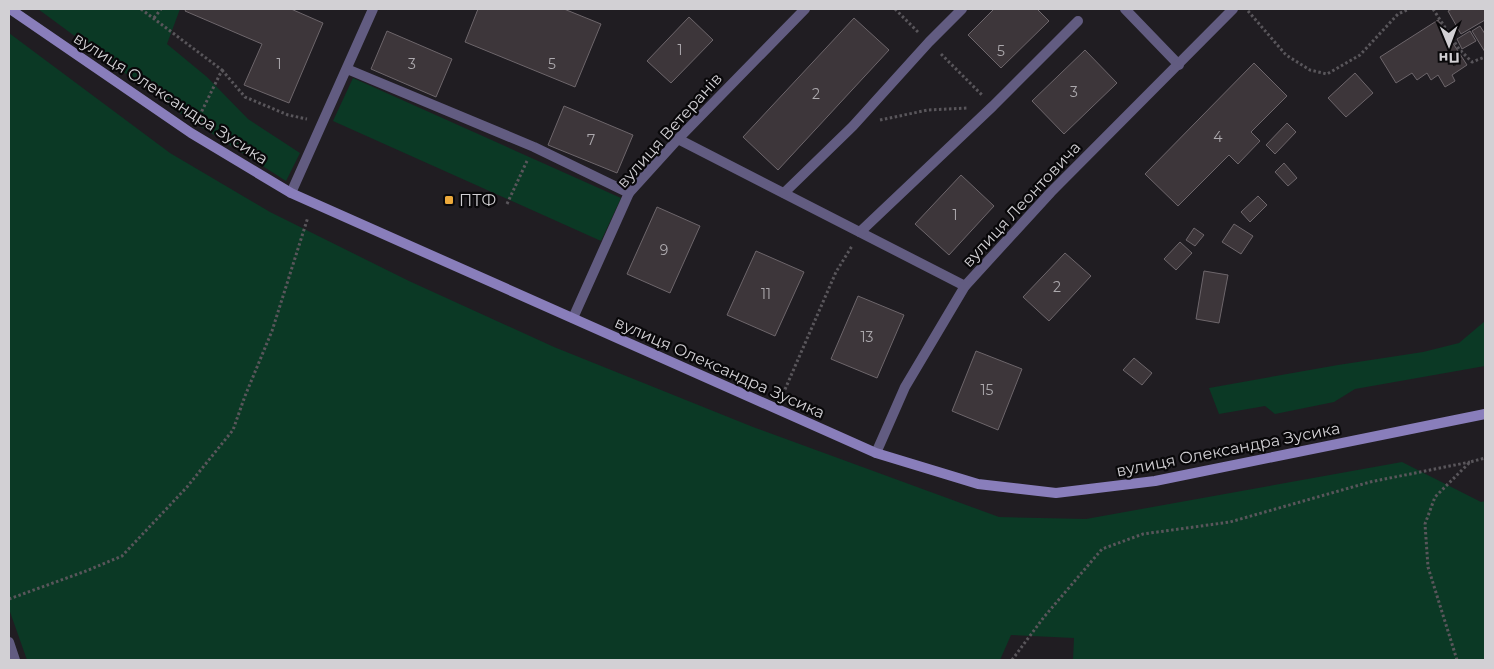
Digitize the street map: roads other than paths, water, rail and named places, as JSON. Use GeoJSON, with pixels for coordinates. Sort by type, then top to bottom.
{"type":"FeatureCollection","features":[{"type":"Feature","properties":{"kind":"main road","name":"вулиця Олександра Зусика"},"geometry":{"type":"LineString","coordinates":[[10,9],[192,133],[291,193],[876,453],[978,484],[1056,492],[1154,481],[1485,414]]}},
{"type":"Feature","properties":{"kind":"street"},"geometry":{"type":"LineString","coordinates":[[291,193],[373,9]]}},
{"type":"Feature","properties":{"kind":"street","name":"вулиця Ветеранів"},"geometry":{"type":"LineString","coordinates":[[573,318],[629,193],[678,139],[805,9]]}},
{"type":"Feature","properties":{"kind":"street"},"geometry":{"type":"LineString","coordinates":[[784,193],[853,126],[929,42],[962,9]]}},
{"type":"Feature","properties":{"kind":"street"},"geometry":{"type":"LineString","coordinates":[[1124,9],[1179,65]]}},
{"type":"Feature","properties":{"kind":"street","name":"вулиця Леонтовича"},"geometry":{"type":"LineString","coordinates":[[876,453],[906,387],[965,286],[1051,192],[1233,9]]}},
{"type":"Feature","properties":{"kind":"street"},"geometry":{"type":"LineString","coordinates":[[860,232],[993,106],[1078,21]]}},
{"type":"Feature","properties":{"kind":"street"},"geometry":{"type":"LineString","coordinates":[[347,69],[534,147],[629,193]]}},
{"type":"Feature","properties":{"kind":"street"},"geometry":{"type":"LineString","coordinates":[[678,139],[965,286]]}},
{"type":"Feature","properties":{"kind":"street"},"geometry":{"type":"LineString","coordinates":[[9,642],[15,660]]}},
{"type":"Feature","properties":{"kind":"place","name":"ПТФ"},"geometry":{"type":"Point","coordinates":[449,200]}}]}
